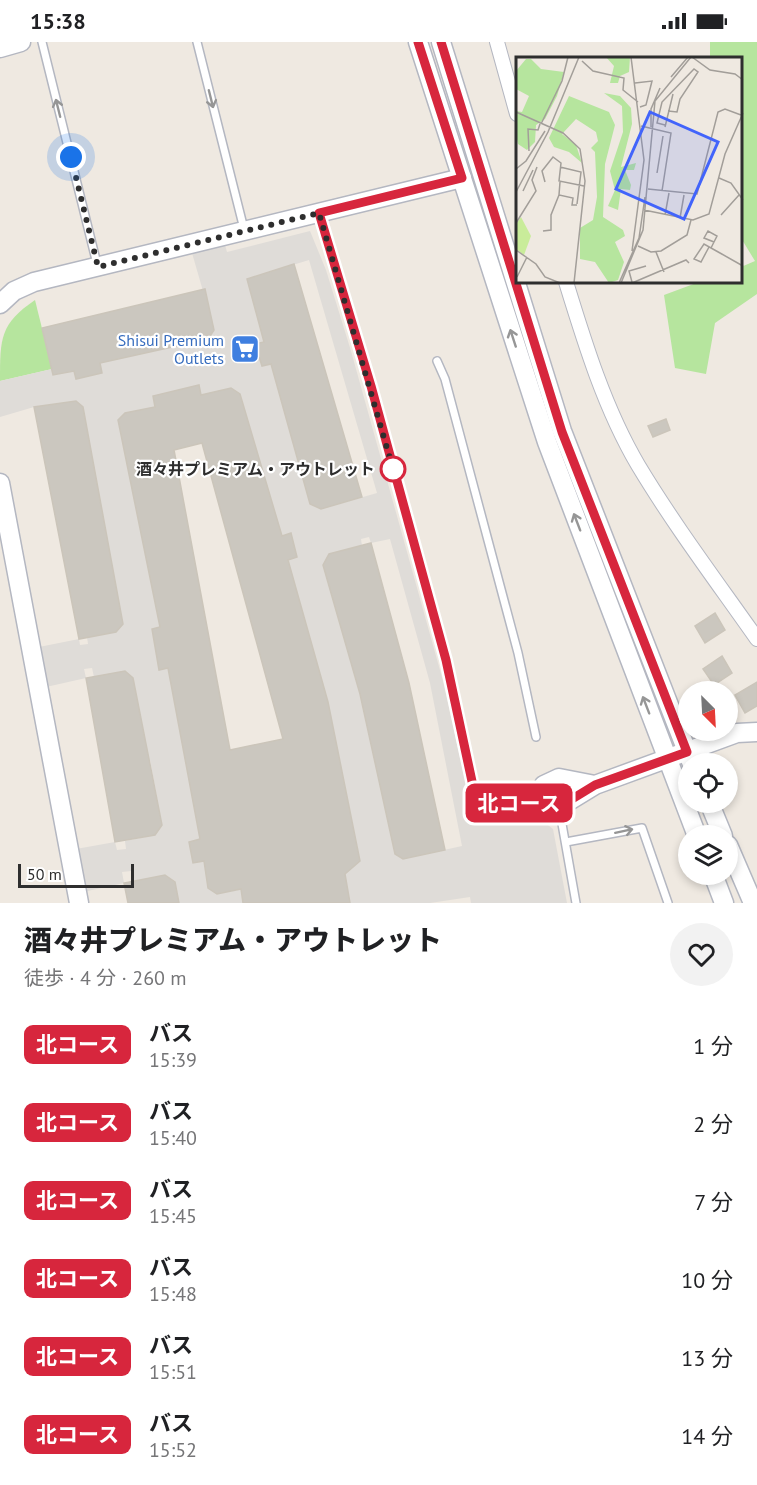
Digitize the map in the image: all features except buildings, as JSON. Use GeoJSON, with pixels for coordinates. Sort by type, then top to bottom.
{"type":"FeatureCollection","features":[{"type":"Feature","properties":{"kind":"street"},"geometry":{"type":"LineString","coordinates":[[0,48],[21,42]]}},
{"type":"Feature","properties":{"kind":"street"},"geometry":{"type":"LineString","coordinates":[[418,42],[547,442],[694,825]]}},
{"type":"Feature","properties":{"kind":"street"},"geometry":{"type":"LineString","coordinates":[[441,42],[516,284]]}},
{"type":"Feature","properties":{"kind":"street"},"geometry":{"type":"LineString","coordinates":[[496,42],[516,111]]}},
{"type":"Feature","properties":{"kind":"street"},"geometry":{"type":"LineString","coordinates":[[0,304],[14,291],[34,282],[462,178]]}},
{"type":"Feature","properties":{"kind":"street"},"geometry":{"type":"LineString","coordinates":[[516,284],[562,432],[687,753]]}},
{"type":"Feature","properties":{"kind":"street"},"geometry":{"type":"LineString","coordinates":[[568,284],[596,374],[617,425],[638,465],[757,639]]}},
{"type":"Feature","properties":{"kind":"street"},"geometry":{"type":"LineString","coordinates":[[0,483],[79,903]]}},
{"type":"Feature","properties":{"kind":"street"},"geometry":{"type":"LineString","coordinates":[[699,753],[737,733],[757,732]]}},
{"type":"Feature","properties":{"kind":"street"},"geometry":{"type":"LineString","coordinates":[[595,785],[554,780],[542,790],[552,803],[668,759],[678,759]]}},
{"type":"Feature","properties":{"kind":"street"},"geometry":{"type":"LineString","coordinates":[[738,868],[753,903]]}},
{"type":"Feature","properties":{"kind":"street"},"geometry":{"type":"LineString","coordinates":[[717,885],[724,903]]}},
{"type":"Feature","properties":{"kind":"lane"},"geometry":{"type":"LineString","coordinates":[[42,42],[98,267]]}},
{"type":"Feature","properties":{"kind":"lane"},"geometry":{"type":"LineString","coordinates":[[197,42],[244,232]]}},
{"type":"Feature","properties":{"kind":"lane"},"geometry":{"type":"LineString","coordinates":[[319,213],[371,386],[446,660],[473,786],[482,797],[496,802],[552,803],[566,842],[576,903]]}},
{"type":"Feature","properties":{"kind":"lane"},"geometry":{"type":"LineString","coordinates":[[437,361],[445,379],[513,633],[536,737]]}},
{"type":"Feature","properties":{"kind":"lane"},"geometry":{"type":"LineString","coordinates":[[566,842],[642,828],[668,903]]}},
{"type":"Feature","properties":{"kind":"green space"},"geometry":{"type":"Polygon","coordinates":[[[710,42],[757,42],[757,294],[715,323],[706,374],[675,368],[664,295],[694,284],[742,284],[742,267],[755,261],[742,240],[742,57],[710,57],[710,42]]]}},
{"type":"Feature","properties":{"kind":"green space"},"geometry":{"type":"Polygon","coordinates":[[[35,300],[52,369],[0,381],[4,333],[15,317],[35,300]]]}},
{"type":"Feature","properties":{"kind":"shaded area"},"geometry":{"type":"Polygon","coordinates":[[[310,231],[326,270],[351,351],[443,681],[470,803],[479,813],[499,821],[521,819],[530,811],[553,829],[567,903],[471,903],[470,897],[430,903],[179,903],[175,881],[165,875],[134,881],[131,871],[122,872],[124,883],[83,892],[76,849],[115,842],[117,850],[126,849],[125,841],[155,835],[162,825],[150,760],[102,769],[99,753],[145,744],[133,678],[125,671],[94,677],[92,668],[84,669],[86,678],[46,687],[39,647],[79,639],[80,645],[88,644],[87,637],[116,632],[123,624],[83,407],[76,401],[34,407],[0,417],[0,381],[52,369],[54,375],[74,371],[76,379],[100,363],[208,339],[214,329],[192,253],[225,245],[227,252],[310,231]],[[309,260],[247,279],[264,342],[256,344],[271,364],[310,504],[321,509],[377,493],[309,260]],[[199,385],[154,396],[155,407],[125,413],[118,420],[160,627],[152,629],[159,670],[168,668],[200,839],[189,842],[193,863],[204,861],[208,888],[217,894],[352,868],[360,860],[328,702],[288,560],[297,556],[291,534],[282,536],[240,394],[231,388],[201,395],[199,385]],[[369,537],[361,539],[362,546],[329,554],[323,565],[360,694],[395,853],[403,859],[462,846],[430,683],[390,539],[371,543],[369,537]]]}},
{"type":"Feature","properties":{"kind":"bus line","name":"北コース"},"geometry":{"type":"LineString","coordinates":[[418,42],[462,178],[319,213],[371,386],[403,510],[449,671],[473,786],[476,792],[487,800],[507,804],[544,799],[549,805],[559,807],[595,785],[687,752],[562,432],[480,175],[441,42]]}},
{"type":"Feature","properties":{"kind":"place","name":"Shisui Premium Outlets"},"geometry":{"type":"Point","coordinates":[245,349]}},
{"type":"Feature","properties":{"kind":"place","name":"酒々井プレミアム・アウトレット"},"geometry":{"type":"Point","coordinates":[393,469]}},
{"type":"Feature","properties":{"kind":"route"},"geometry":{"type":"LineString","coordinates":[[71,157],[98,267],[319,213],[371,386],[393,469]]}}]}
